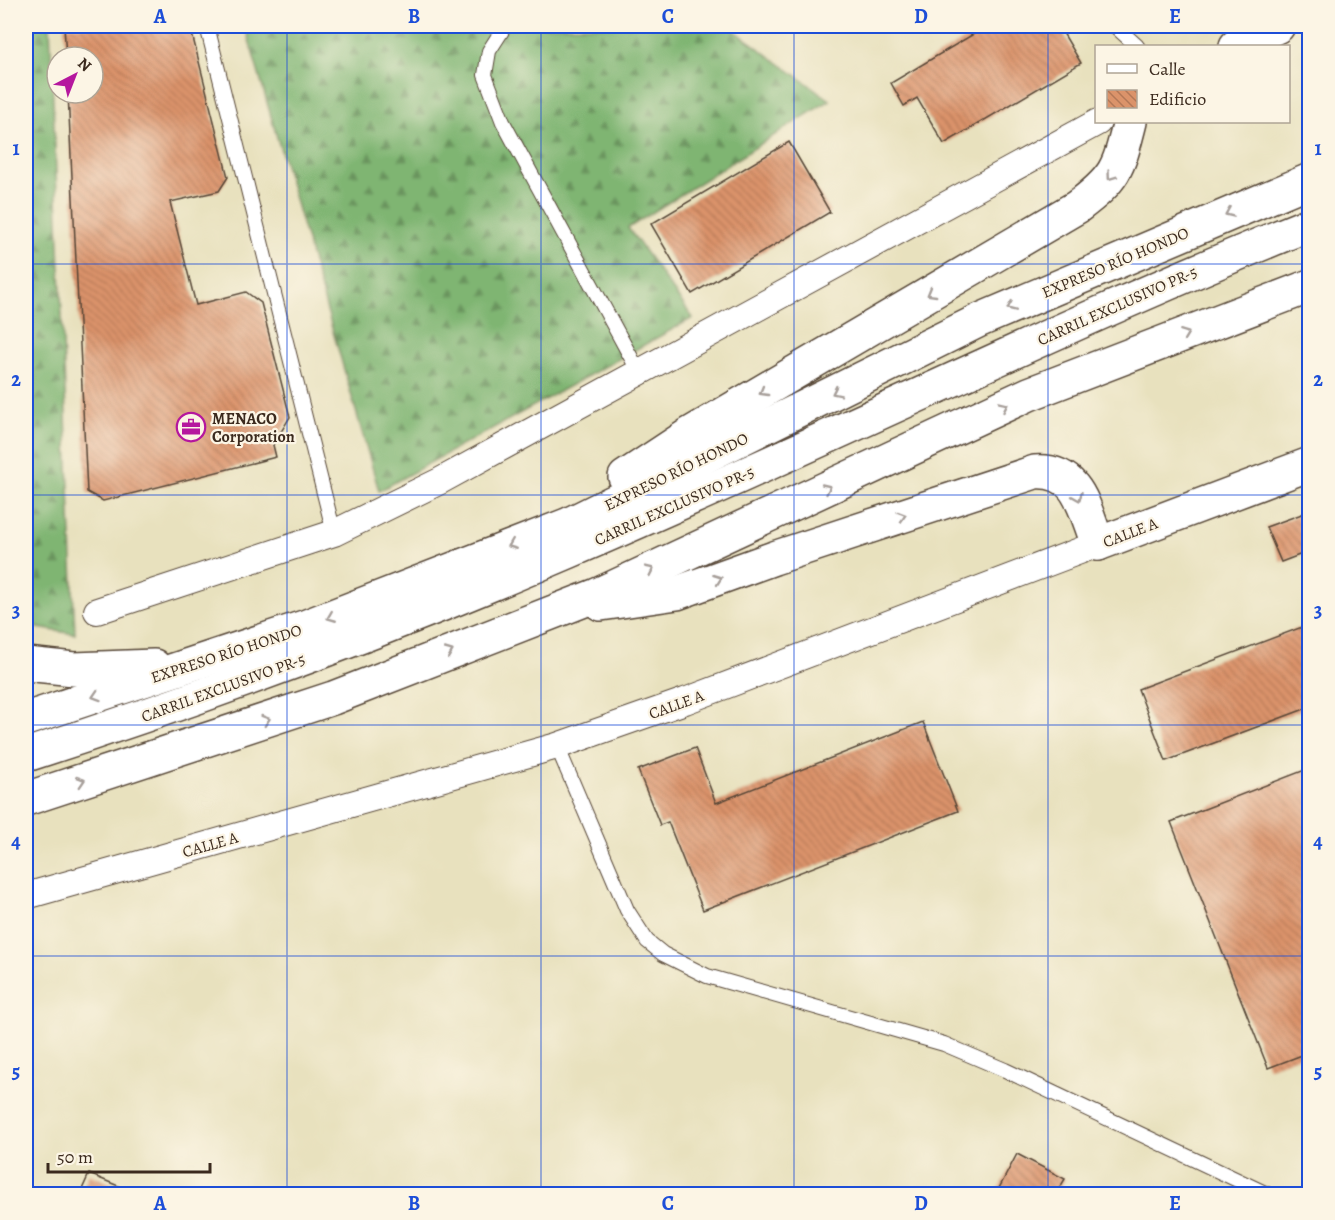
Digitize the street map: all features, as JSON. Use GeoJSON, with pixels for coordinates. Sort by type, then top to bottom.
{"type":"FeatureCollection","features":[{"type":"Feature","properties":{"kind":"main road"},"geometry":{"type":"LineString","coordinates":[[1238,45],[1278,26]]}},
{"type":"Feature","properties":{"kind":"main road"},"geometry":{"type":"LineString","coordinates":[[567,525],[636,468],[1077,207],[1109,181],[1119,164],[1130,123]]}},
{"type":"Feature","properties":{"kind":"main road","name":"EXPRESO RÍO HONDO"},"geometry":{"type":"LineString","coordinates":[[26,719],[307,626],[567,525],[980,320],[1296,185]]}},
{"type":"Feature","properties":{"kind":"main road","name":"CARRIL EXCLUSIVO PR-5"},"geometry":{"type":"LineString","coordinates":[[26,755],[248,679],[464,596],[571,551],[1213,263],[1310,224]]}},
{"type":"Feature","properties":{"kind":"main road"},"geometry":{"type":"LineString","coordinates":[[26,799],[333,698],[597,595],[1029,394],[1310,286]]}},
{"type":"Feature","properties":{"kind":"main road","name":"CALLE A"},"geometry":{"type":"LineString","coordinates":[[1098,544],[1310,464]]}},
{"type":"Feature","properties":{"kind":"main road"},"geometry":{"type":"LineString","coordinates":[[558,610],[678,593],[774,558],[1035,472],[1057,473],[1073,485],[1098,544]]}},
{"type":"Feature","properties":{"kind":"main road"},"geometry":{"type":"LineString","coordinates":[[26,664],[74,669],[191,664]]}},
{"type":"Feature","properties":{"kind":"street"},"geometry":{"type":"LineString","coordinates":[[97,610],[334,533],[440,481],[1096,123]]}},
{"type":"Feature","properties":{"kind":"street","name":"CALLE A"},"geometry":{"type":"LineString","coordinates":[[26,896],[557,746],[685,701],[1098,544]]}},
{"type":"Feature","properties":{"kind":"lane"},"geometry":{"type":"LineString","coordinates":[[207,26],[334,533]]}},
{"type":"Feature","properties":{"kind":"lane"},"geometry":{"type":"LineString","coordinates":[[505,26],[489,51],[485,75],[502,122],[639,372]]}},
{"type":"Feature","properties":{"kind":"lane"},"geometry":{"type":"LineString","coordinates":[[1115,26],[1136,45]]}},
{"type":"Feature","properties":{"kind":"lane"},"geometry":{"type":"LineString","coordinates":[[557,746],[627,910],[647,941],[663,954],[707,976],[944,1044],[1005,1070],[1267,1194]]}},
{"type":"Feature","properties":{"kind":"green space"},"geometry":{"type":"Polygon","coordinates":[[[26,26],[50,26],[51,45],[45,45],[45,105],[53,105],[75,634],[26,626],[26,26]]]}},
{"type":"Feature","properties":{"kind":"green space"},"geometry":{"type":"Polygon","coordinates":[[[245,26],[728,26],[830,100],[628,228],[693,318],[379,491],[245,26]]]}},
{"type":"Feature","properties":{"kind":"building"},"geometry":{"type":"Polygon","coordinates":[[[64,26],[190,26],[228,177],[219,191],[170,202],[196,305],[246,292],[261,303],[290,417],[273,445],[276,457],[103,501],[87,492],[69,105],[105,105],[105,45],[65,45],[64,26]]]}},
{"type":"Feature","properties":{"kind":"building"},"geometry":{"type":"Polygon","coordinates":[[[987,26],[1059,26],[1081,63],[944,144],[917,98],[904,106],[891,83],[987,26]]]}},
{"type":"Feature","properties":{"kind":"building"},"geometry":{"type":"Polygon","coordinates":[[[789,142],[830,212],[692,294],[651,224],[789,142]]]}},
{"type":"Feature","properties":{"kind":"building"},"geometry":{"type":"Polygon","coordinates":[[[1310,511],[1310,551],[1281,562],[1266,527],[1310,511]]]}},
{"type":"Feature","properties":{"kind":"building"},"geometry":{"type":"Polygon","coordinates":[[[1310,624],[1310,707],[1166,761],[1138,689],[1310,624]]]}},
{"type":"Feature","properties":{"kind":"building"},"geometry":{"type":"Polygon","coordinates":[[[923,722],[958,811],[703,910],[668,822],[660,825],[638,770],[695,748],[716,803],[923,722]]]}},
{"type":"Feature","properties":{"kind":"building"},"geometry":{"type":"Polygon","coordinates":[[[1310,768],[1310,1052],[1268,1068],[1171,822],[1310,768]]]}},
{"type":"Feature","properties":{"kind":"building"},"geometry":{"type":"Polygon","coordinates":[[[1017,1154],[1065,1179],[1056,1194],[996,1194],[1017,1154]]]}},
{"type":"Feature","properties":{"kind":"building"},"geometry":{"type":"Polygon","coordinates":[[[89,1174],[138,1194],[80,1194],[89,1174]]]}},
{"type":"Feature","properties":{"kind":"place","name":"MENACO Corporation"},"geometry":{"type":"Point","coordinates":[191,427]}}]}
